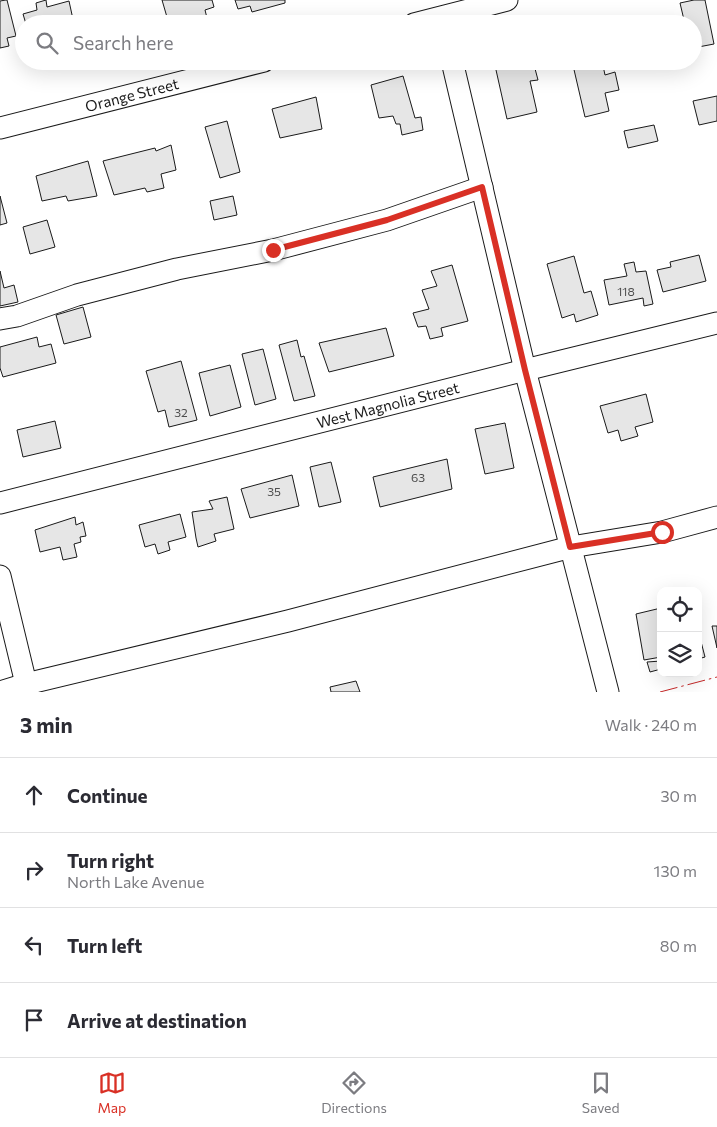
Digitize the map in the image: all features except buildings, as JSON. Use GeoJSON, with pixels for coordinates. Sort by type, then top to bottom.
{"type":"FeatureCollection","features":[{"type":"Feature","properties":{"kind":"street"},"geometry":{"type":"LineString","coordinates":[[440,14],[507,0]]}},
{"type":"Feature","properties":{"kind":"street","name":"Orange Street"},"geometry":{"type":"LineString","coordinates":[[0,128],[229,70]]}},
{"type":"Feature","properties":{"kind":"street"},"geometry":{"type":"LineString","coordinates":[[454,70],[525,370],[608,692]]}},
{"type":"Feature","properties":{"kind":"street"},"geometry":{"type":"LineString","coordinates":[[0,320],[17,316],[76,295],[177,269],[273,250],[387,220],[482,187]]}},
{"type":"Feature","properties":{"kind":"street","name":"West Magnolia Street"},"geometry":{"type":"LineString","coordinates":[[0,503],[717,323]]}},
{"type":"Feature","properties":{"kind":"street"},"geometry":{"type":"LineString","coordinates":[[0,692],[27,688],[570,547],[662,532],[717,517]]}},
{"type":"Feature","properties":{"kind":"street"},"geometry":{"type":"LineString","coordinates":[[0,576],[27,688]]}},
{"type":"Feature","properties":{"kind":"power"},"geometry":{"type":"LineString","coordinates":[[660,692],[717,677]]}},
{"type":"Feature","properties":{"kind":"route"},"geometry":{"type":"LineString","coordinates":[[273,250],[387,220],[482,187],[525,370],[570,547],[662,532]]}}]}
